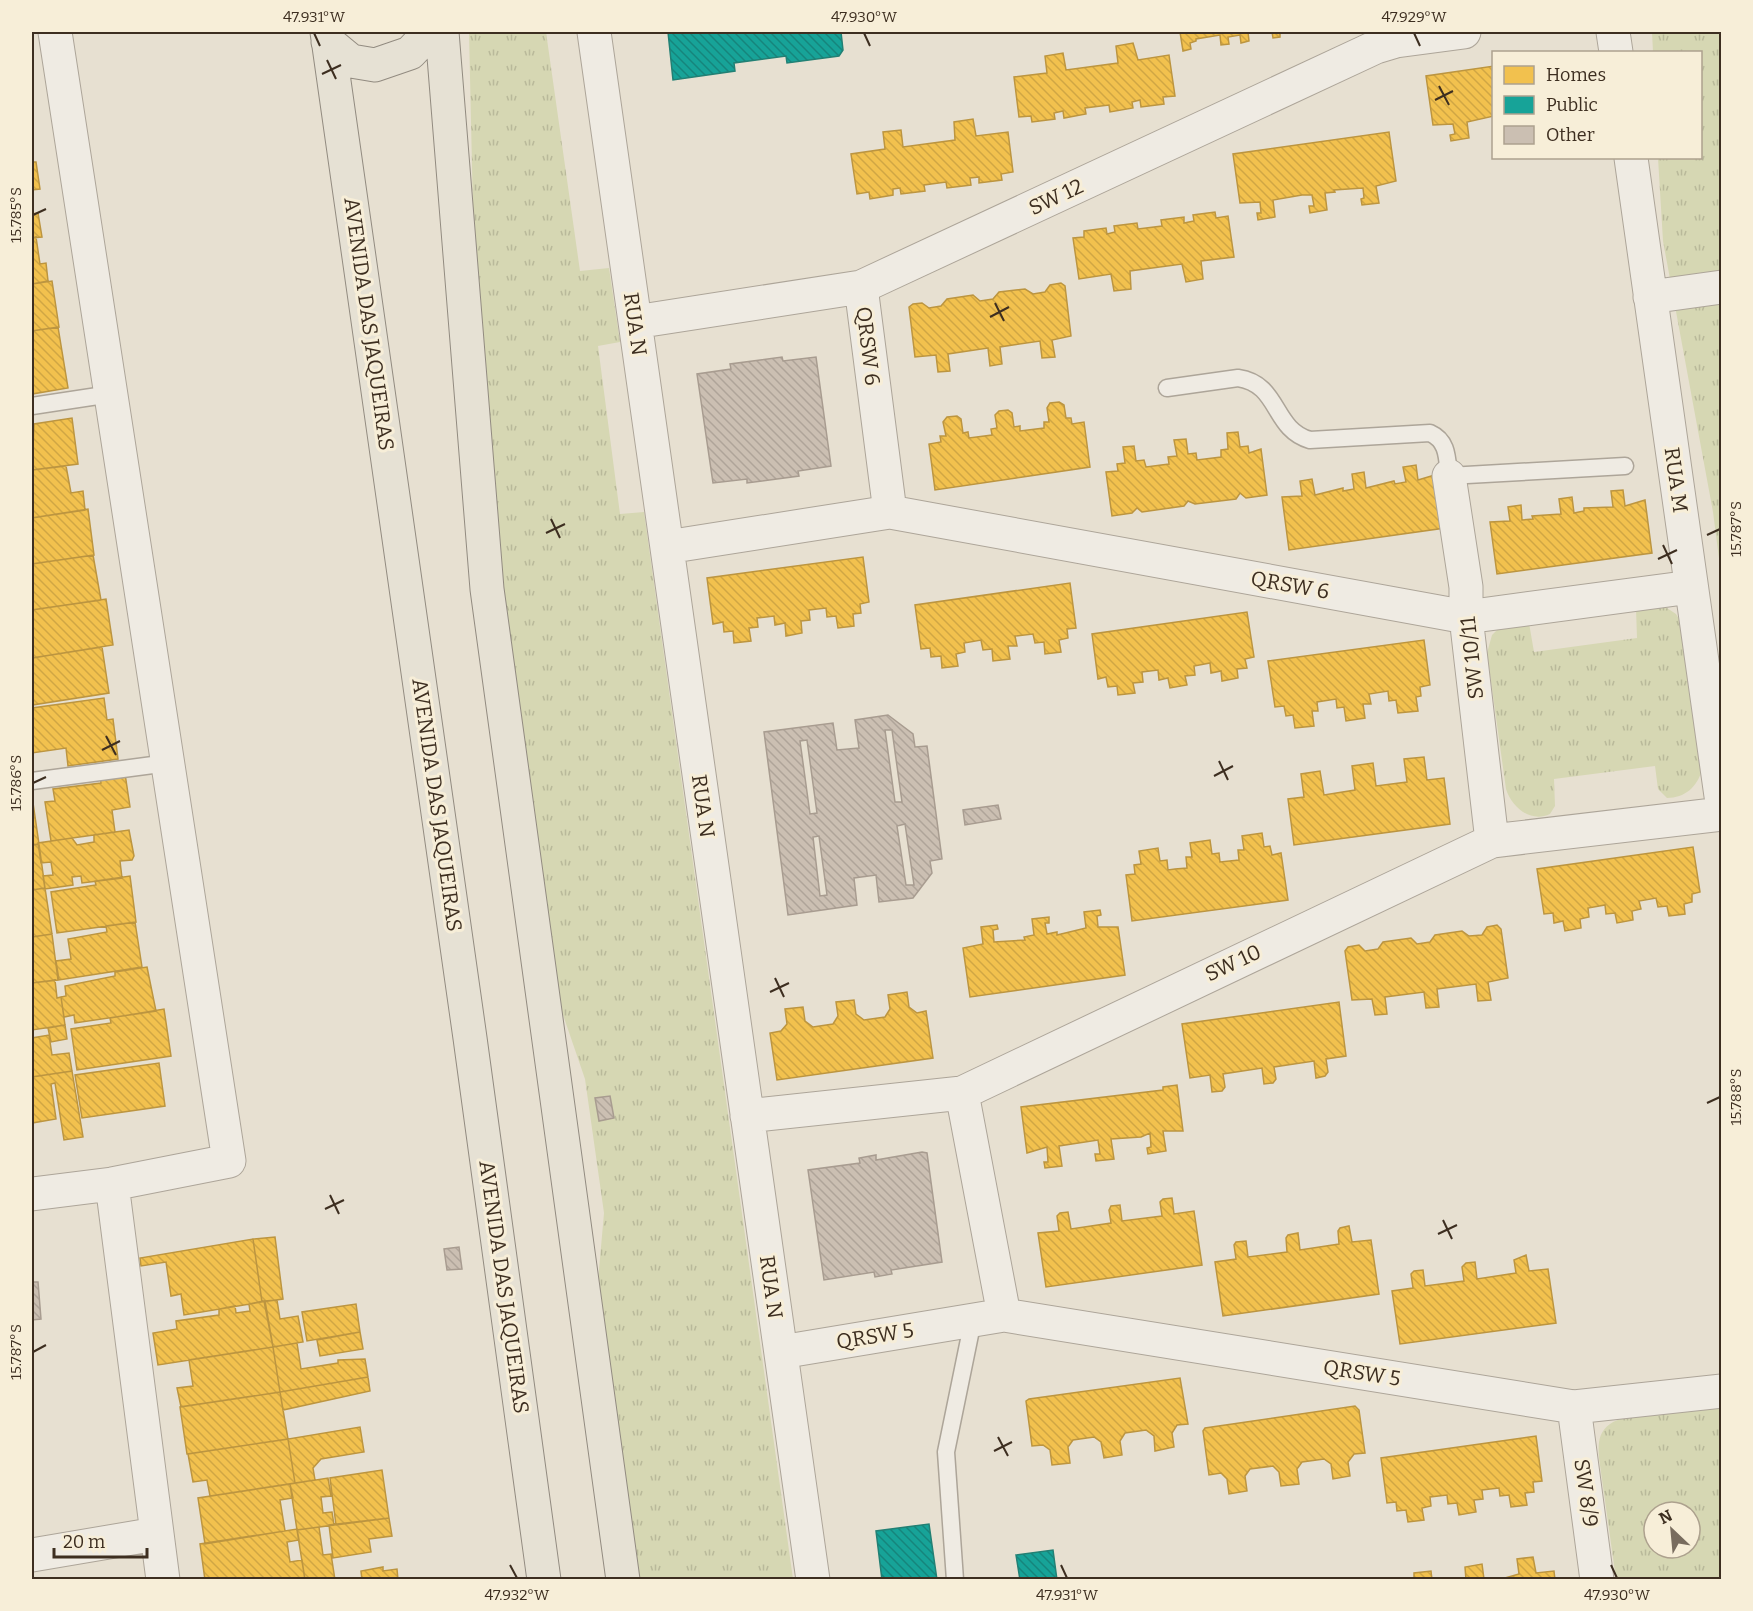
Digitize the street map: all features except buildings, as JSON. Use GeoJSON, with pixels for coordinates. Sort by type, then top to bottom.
{"type":"FeatureCollection","features":[{"type":"Feature","properties":{"kind":"main road"},"geometry":{"type":"LineString","coordinates":[[327,37],[351,62],[375,65],[410,52],[430,32]]}},
{"type":"Feature","properties":{"kind":"main road"},"geometry":{"type":"LineString","coordinates":[[442,32],[487,589],[623,1580]]}},
{"type":"Feature","properties":{"kind":"main road","name":"AVENIDA DAS JAQUEIRAS"},"geometry":{"type":"LineString","coordinates":[[327,37],[465,1003],[544,1580]]}},
{"type":"Feature","properties":{"kind":"street"},"geometry":{"type":"LineString","coordinates":[[32,1194],[112,1184],[230,1161],[55,32]]}},
{"type":"Feature","properties":{"kind":"street","name":"RUA N"},"geometry":{"type":"LineString","coordinates":[[594,32],[813,1580]]}},
{"type":"Feature","properties":{"kind":"street","name":"SW 12"},"geometry":{"type":"LineString","coordinates":[[635,322],[861,287],[1376,39],[1396,41],[1464,32]]}},
{"type":"Feature","properties":{"kind":"street"},"geometry":{"type":"LineString","coordinates":[[1613,32],[1616,51]]}},
{"type":"Feature","properties":{"kind":"street","name":"RUA M"},"geometry":{"type":"LineString","coordinates":[[1631,159],[1722,803]]}},
{"type":"Feature","properties":{"kind":"street","name":"QRSW 6"},"geometry":{"type":"LineString","coordinates":[[861,287],[890,512]]}},
{"type":"Feature","properties":{"kind":"street"},"geometry":{"type":"LineString","coordinates":[[1650,297],[1722,287]]}},
{"type":"Feature","properties":{"kind":"street","name":"SW 10/11"},"geometry":{"type":"LineString","coordinates":[[1449,476],[1466,587],[1466,617],[1492,841]]}},
{"type":"Feature","properties":{"kind":"street","name":"QRSW 6"},"geometry":{"type":"LineString","coordinates":[[667,547],[890,512],[1466,617],[1691,587]]}},
{"type":"Feature","properties":{"kind":"street","name":"SW 10"},"geometry":{"type":"LineString","coordinates":[[747,1116],[962,1093],[1492,841],[1722,814]]}},
{"type":"Feature","properties":{"kind":"street"},"geometry":{"type":"LineString","coordinates":[[962,1093],[988,1318]]}},
{"type":"Feature","properties":{"kind":"street"},"geometry":{"type":"LineString","coordinates":[[112,1184],[163,1580]]}},
{"type":"Feature","properties":{"kind":"street","name":"QRSW 5"},"geometry":{"type":"LineString","coordinates":[[781,1352],[988,1318],[1574,1407],[1722,1391]]}},
{"type":"Feature","properties":{"kind":"street","name":"SW 8/9"},"geometry":{"type":"LineString","coordinates":[[1574,1407],[1597,1580]]}},
{"type":"Feature","properties":{"kind":"street"},"geometry":{"type":"LineString","coordinates":[[32,1556],[156,1534]]}},
{"type":"Feature","properties":{"kind":"lane"},"geometry":{"type":"LineString","coordinates":[[1167,388],[1238,378],[1248,380],[1258,384],[1266,391],[1288,428],[1299,437],[1310,440],[1430,434],[1439,437],[1446,449],[1449,476],[1625,466]]}},
{"type":"Feature","properties":{"kind":"lane"},"geometry":{"type":"LineString","coordinates":[[32,406],[111,394]]}},
{"type":"Feature","properties":{"kind":"lane"},"geometry":{"type":"LineString","coordinates":[[32,781],[168,763]]}},
{"type":"Feature","properties":{"kind":"lane"},"geometry":{"type":"LineString","coordinates":[[955,1580],[946,1452],[988,1318]]}},
{"type":"Feature","properties":{"kind":"green space"},"geometry":{"type":"Polygon","coordinates":[[[469,32],[546,32],[580,271],[609,268],[620,342],[598,346],[620,514],[644,512],[793,1579],[640,1579],[598,1281],[604,1213],[585,1079],[561,1009],[503,609],[474,256],[469,32]]]}},
{"type":"Feature","properties":{"kind":"green space"},"geometry":{"type":"Polygon","coordinates":[[[1652,32],[1721,32],[1721,574],[1713,512],[1663,241],[1658,159],[1702,159],[1702,51],[1653,51],[1652,32]]]}},
{"type":"Feature","properties":{"kind":"green space"},"geometry":{"type":"Polygon","coordinates":[[[1661,604],[1676,614],[1682,624],[1702,770],[1697,782],[1685,794],[1667,798],[1658,789],[1655,766],[1554,779],[1555,806],[1550,814],[1536,817],[1523,812],[1513,802],[1506,789],[1487,653],[1492,635],[1501,626],[1529,623],[1534,652],[1637,638],[1636,609],[1661,604]]]}},
{"type":"Feature","properties":{"kind":"green space"},"geometry":{"type":"Polygon","coordinates":[[[1721,1403],[1721,1579],[1616,1579],[1599,1458],[1601,1435],[1606,1427],[1618,1420],[1663,1410],[1721,1403]]]}}]}
